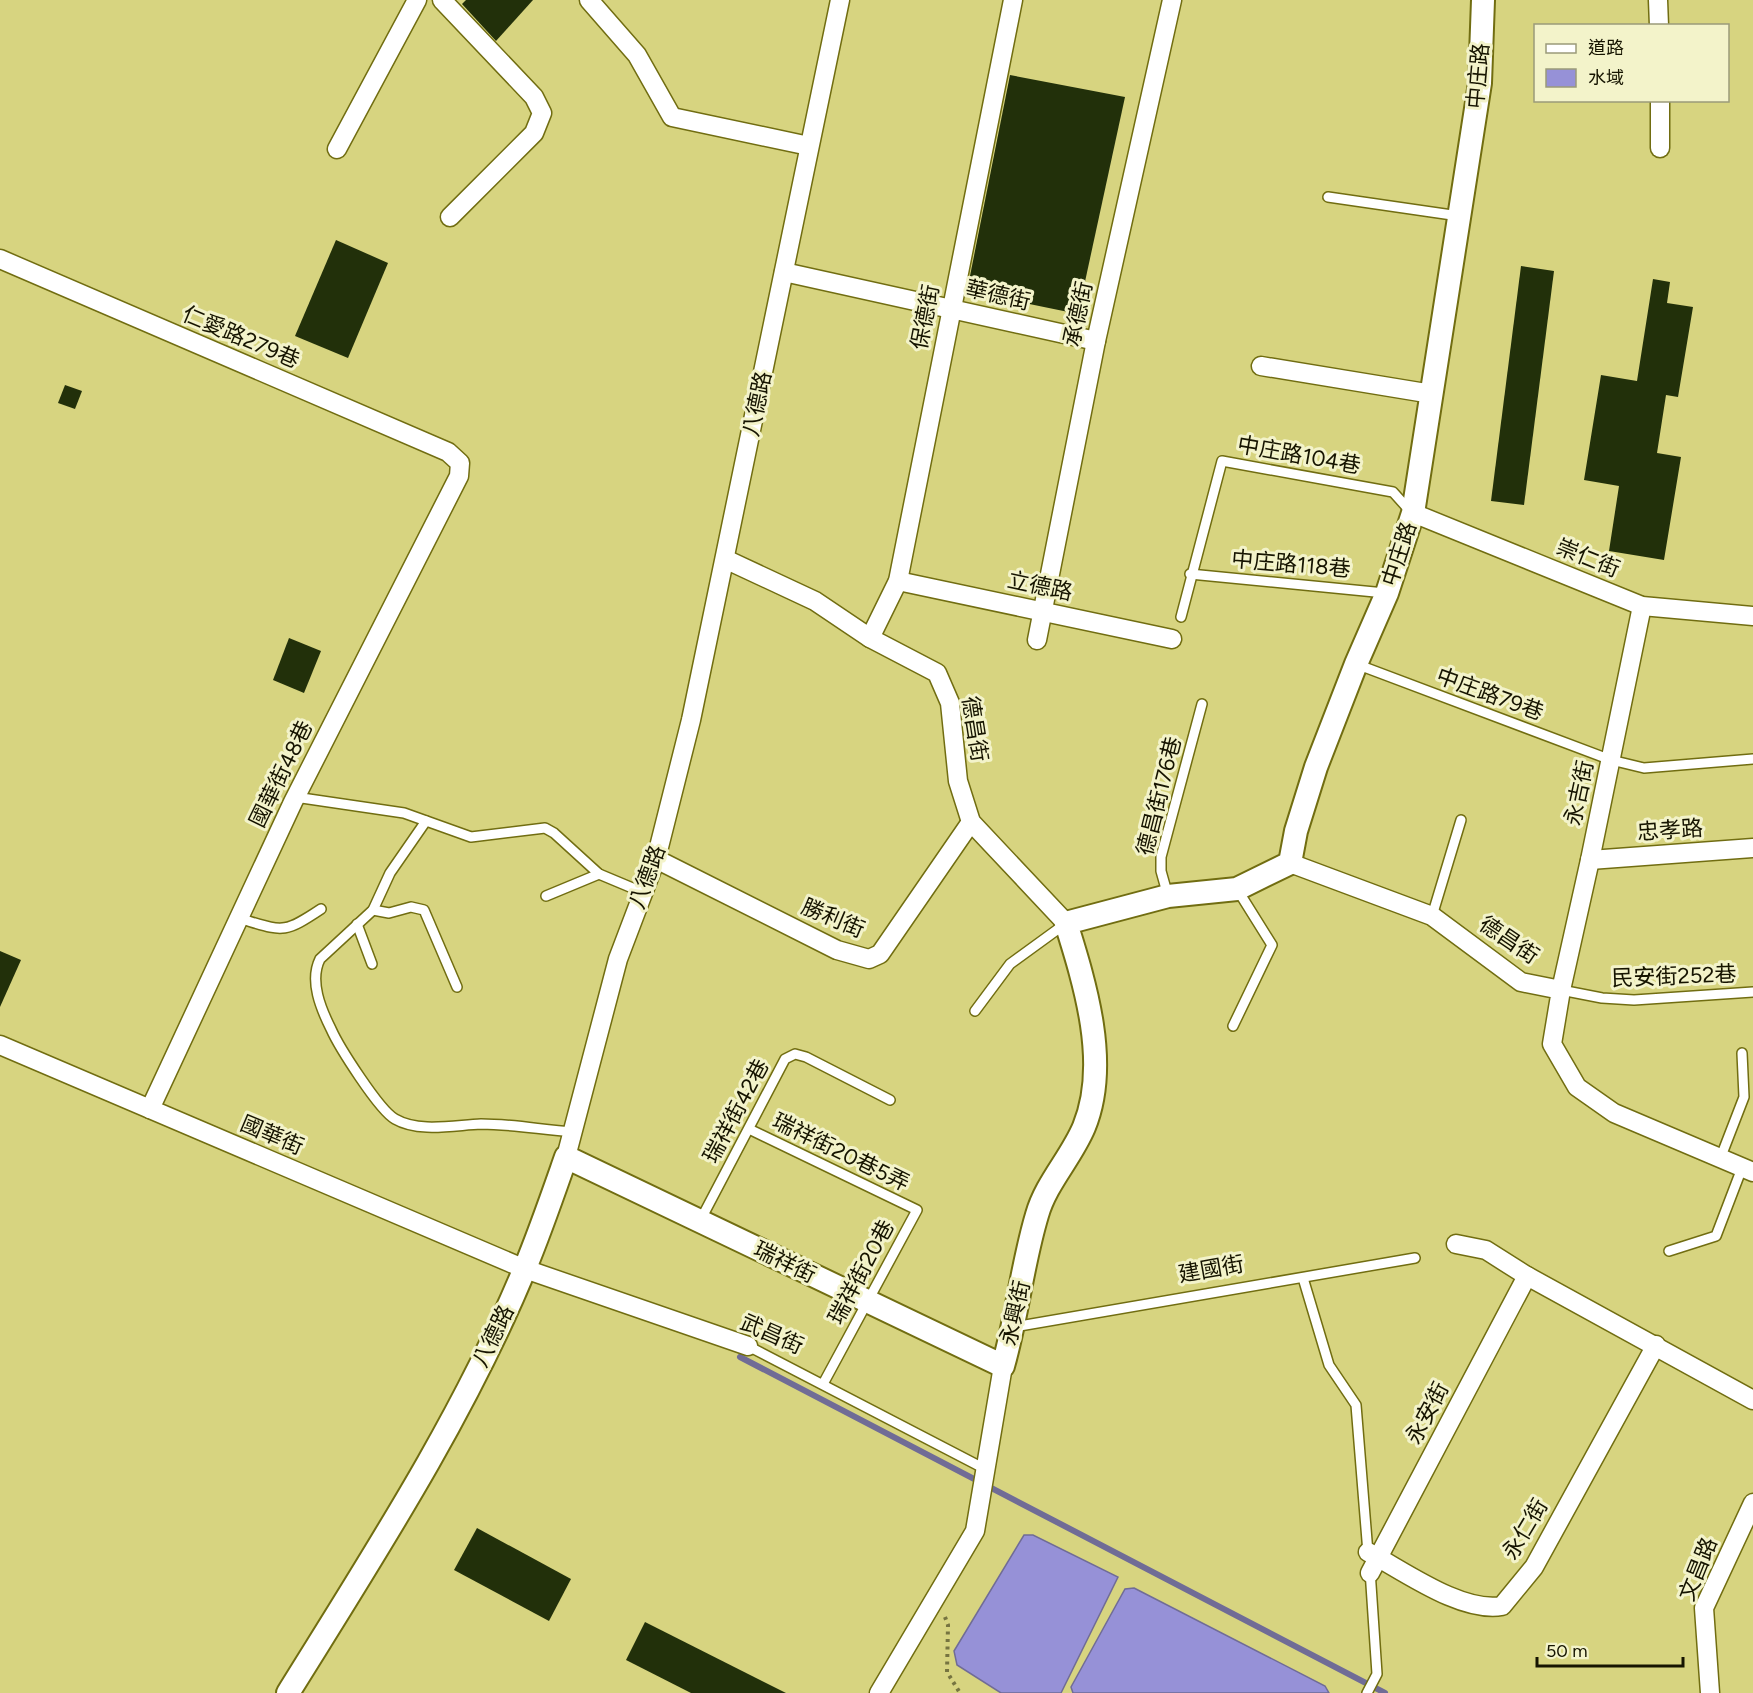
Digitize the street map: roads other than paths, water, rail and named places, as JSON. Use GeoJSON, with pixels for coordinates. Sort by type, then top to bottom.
{"type":"FeatureCollection","features":[{"type":"Feature","properties":{"kind":"street"},"geometry":{"type":"LineString","coordinates":[[337,148],[417,0]]}},
{"type":"Feature","properties":{"kind":"street"},"geometry":{"type":"LineString","coordinates":[[442,0],[534,97],[542,113],[534,133],[450,217]]}},
{"type":"Feature","properties":{"kind":"street"},"geometry":{"type":"LineString","coordinates":[[589,0],[637,55],[672,117],[809,146]]}},
{"type":"Feature","properties":{"kind":"street","name":"八德路"},"geometry":{"type":"LineString","coordinates":[[288,1693],[419,1478],[480,1364],[525,1269],[566,1157],[618,958],[656,859],[691,720],[840,0]]}},
{"type":"Feature","properties":{"kind":"street","name":"保德街"},"geometry":{"type":"LineString","coordinates":[[870,638],[898,580],[950,308],[1013,0]]}},
{"type":"Feature","properties":{"kind":"street","name":"承德街"},"geometry":{"type":"LineString","coordinates":[[1036,640],[1096,341],[1172,0]]}},
{"type":"Feature","properties":{"kind":"street","name":"中庄路"},"geometry":{"type":"LineString","coordinates":[[1290,863],[1296,831],[1316,767],[1356,664],[1387,593],[1413,513],[1480,83],[1483,0]]}},
{"type":"Feature","properties":{"kind":"street"},"geometry":{"type":"LineString","coordinates":[[1658,0],[1659,24]]}},
{"type":"Feature","properties":{"kind":"street"},"geometry":{"type":"LineString","coordinates":[[1660,102],[1660,148]]}},
{"type":"Feature","properties":{"kind":"street","name":"仁愛路279巷"},"geometry":{"type":"LineString","coordinates":[[0,259],[437,447],[448,452],[460,463]]}},
{"type":"Feature","properties":{"kind":"street","name":"華德街"},"geometry":{"type":"LineString","coordinates":[[784,272],[1096,341]]}},
{"type":"Feature","properties":{"kind":"street"},"geometry":{"type":"LineString","coordinates":[[1261,366],[1432,394]]}},
{"type":"Feature","properties":{"kind":"street","name":"國華街48巷"},"geometry":{"type":"LineString","coordinates":[[150,1109],[296,797],[459,476],[460,463]]}},
{"type":"Feature","properties":{"kind":"street","name":"崇仁街"},"geometry":{"type":"LineString","coordinates":[[1413,513],[1642,606],[1753,616]]}},
{"type":"Feature","properties":{"kind":"street","name":"德昌街"},"geometry":{"type":"LineString","coordinates":[[725,559],[815,601],[870,638],[937,673],[950,703],[958,782],[971,822],[1066,923]]}},
{"type":"Feature","properties":{"kind":"street","name":"立德路"},"geometry":{"type":"LineString","coordinates":[[898,580],[1172,639]]}},
{"type":"Feature","properties":{"kind":"street","name":"永吉街"},"geometry":{"type":"LineString","coordinates":[[1561,990],[1642,606]]}},
{"type":"Feature","properties":{"kind":"street","name":"勝利街"},"geometry":{"type":"LineString","coordinates":[[656,859],[837,950],[869,959],[880,954],[971,822]]}},
{"type":"Feature","properties":{"kind":"street","name":"忠孝路"},"geometry":{"type":"LineString","coordinates":[[1590,860],[1753,848]]}},
{"type":"Feature","properties":{"kind":"street"},"geometry":{"type":"LineString","coordinates":[[1066,923],[1168,896],[1237,889],[1290,863]]}},
{"type":"Feature","properties":{"kind":"street","name":"德昌街"},"geometry":{"type":"LineString","coordinates":[[1290,863],[1432,916],[1521,982],[1561,990]]}},
{"type":"Feature","properties":{"kind":"street","name":"永興街"},"geometry":{"type":"LineString","coordinates":[[879,1693],[975,1531],[1003,1366],[1014,1327],[1037,1215],[1050,1182],[1084,1127],[1095,1081],[1089,998],[1066,923]]}},
{"type":"Feature","properties":{"kind":"street"},"geometry":{"type":"LineString","coordinates":[[1561,990],[1552,1044],[1577,1087],[1614,1113],[1748,1170]]}},
{"type":"Feature","properties":{"kind":"street","name":"國華街"},"geometry":{"type":"LineString","coordinates":[[0,1045],[525,1269]]}},
{"type":"Feature","properties":{"kind":"street","name":"瑞祥街"},"geometry":{"type":"LineString","coordinates":[[566,1157],[1003,1366]]}},
{"type":"Feature","properties":{"kind":"street"},"geometry":{"type":"LineString","coordinates":[[1456,1244],[1486,1250],[1527,1276],[1753,1400]]}},
{"type":"Feature","properties":{"kind":"street","name":"武昌街"},"geometry":{"type":"LineString","coordinates":[[525,1269],[748,1346]]}},
{"type":"Feature","properties":{"kind":"street","name":"永安街"},"geometry":{"type":"LineString","coordinates":[[1372,1561],[1527,1276]]}},
{"type":"Feature","properties":{"kind":"street","name":"永仁街"},"geometry":{"type":"LineString","coordinates":[[1372,1561],[1462,1601],[1487,1608],[1502,1606],[1534,1567],[1656,1345]]}},
{"type":"Feature","properties":{"kind":"street","name":"文昌路"},"geometry":{"type":"LineString","coordinates":[[1710,1693],[1704,1608],[1753,1503]]}},
{"type":"Feature","properties":{"kind":"lane"},"geometry":{"type":"LineString","coordinates":[[1328,197],[1459,216]]}},
{"type":"Feature","properties":{"kind":"lane","name":"中庄路104巷"},"geometry":{"type":"LineString","coordinates":[[1181,617],[1190,574],[1222,461],[1393,492],[1413,513]]}},
{"type":"Feature","properties":{"kind":"lane","name":"中庄路118巷"},"geometry":{"type":"LineString","coordinates":[[1190,574],[1387,593]]}},
{"type":"Feature","properties":{"kind":"lane","name":"中庄路79巷"},"geometry":{"type":"LineString","coordinates":[[1356,664],[1611,760],[1644,768],[1753,759]]}},
{"type":"Feature","properties":{"kind":"lane","name":"德昌街176巷"},"geometry":{"type":"LineString","coordinates":[[1168,896],[1161,871],[1161,857],[1202,704]]}},
{"type":"Feature","properties":{"kind":"lane"},"geometry":{"type":"LineString","coordinates":[[296,797],[404,813],[471,837],[545,828],[554,833],[599,874],[642,892]]}},
{"type":"Feature","properties":{"kind":"lane"},"geometry":{"type":"LineString","coordinates":[[1432,916],[1461,820]]}},
{"type":"Feature","properties":{"kind":"lane"},"geometry":{"type":"LineString","coordinates":[[426,821],[390,873],[373,910],[320,959],[316,967],[318,1002],[336,1039],[384,1110],[395,1119],[416,1125],[482,1124],[573,1132]]}},
{"type":"Feature","properties":{"kind":"lane"},"geometry":{"type":"LineString","coordinates":[[546,896],[599,874]]}},
{"type":"Feature","properties":{"kind":"lane"},"geometry":{"type":"LineString","coordinates":[[1233,1026],[1272,945],[1237,889]]}},
{"type":"Feature","properties":{"kind":"lane"},"geometry":{"type":"LineString","coordinates":[[373,910],[389,913],[411,907],[424,910],[457,987]]}},
{"type":"Feature","properties":{"kind":"lane"},"geometry":{"type":"LineString","coordinates":[[238,918],[284,929],[294,927],[321,909]]}},
{"type":"Feature","properties":{"kind":"lane"},"geometry":{"type":"LineString","coordinates":[[975,1011],[1010,964],[1066,923]]}},
{"type":"Feature","properties":{"kind":"lane"},"geometry":{"type":"LineString","coordinates":[[357,924],[372,964]]}},
{"type":"Feature","properties":{"kind":"lane","name":"民安街252巷"},"geometry":{"type":"LineString","coordinates":[[1561,990],[1602,998],[1634,1000],[1753,992]]}},
{"type":"Feature","properties":{"kind":"lane"},"geometry":{"type":"LineString","coordinates":[[1720,1159],[1744,1097],[1742,1053]]}},
{"type":"Feature","properties":{"kind":"lane","name":"瑞祥街42巷"},"geometry":{"type":"LineString","coordinates":[[700,1221],[785,1059],[795,1054],[806,1057],[891,1100]]}},
{"type":"Feature","properties":{"kind":"lane","name":"瑞祥街20巷5弄"},"geometry":{"type":"LineString","coordinates":[[749,1129],[917,1210]]}},
{"type":"Feature","properties":{"kind":"lane"},"geometry":{"type":"LineString","coordinates":[[1669,1251],[1716,1236],[1748,1170]]}},
{"type":"Feature","properties":{"kind":"lane","name":"瑞祥街20巷"},"geometry":{"type":"LineString","coordinates":[[823,1384],[917,1210]]}},
{"type":"Feature","properties":{"kind":"lane","name":"建國街"},"geometry":{"type":"LineString","coordinates":[[1014,1327],[1415,1258]]}},
{"type":"Feature","properties":{"kind":"lane"},"geometry":{"type":"LineString","coordinates":[[1303,1278],[1329,1365],[1356,1405],[1372,1561],[1378,1663],[1375,1682],[1368,1693]]}},
{"type":"Feature","properties":{"kind":"lane","name":"武昌街"},"geometry":{"type":"LineString","coordinates":[[748,1346],[823,1384],[985,1480]]}},
{"type":"Feature","properties":{"kind":"water"},"geometry":{"type":"Polygon","coordinates":[[[1024,1535],[1033,1535],[1118,1577],[1061,1693],[1001,1693],[957,1665],[954,1651],[1024,1535]]]}},
{"type":"Feature","properties":{"kind":"water"},"geometry":{"type":"Polygon","coordinates":[[[1134,1588],[1325,1686],[1329,1693],[1073,1693],[1071,1687],[1125,1589],[1134,1588]]]}},
{"type":"Feature","properties":{"kind":"waterway"},"geometry":{"type":"LineString","coordinates":[[740,1357],[1385,1693]]}}]}
